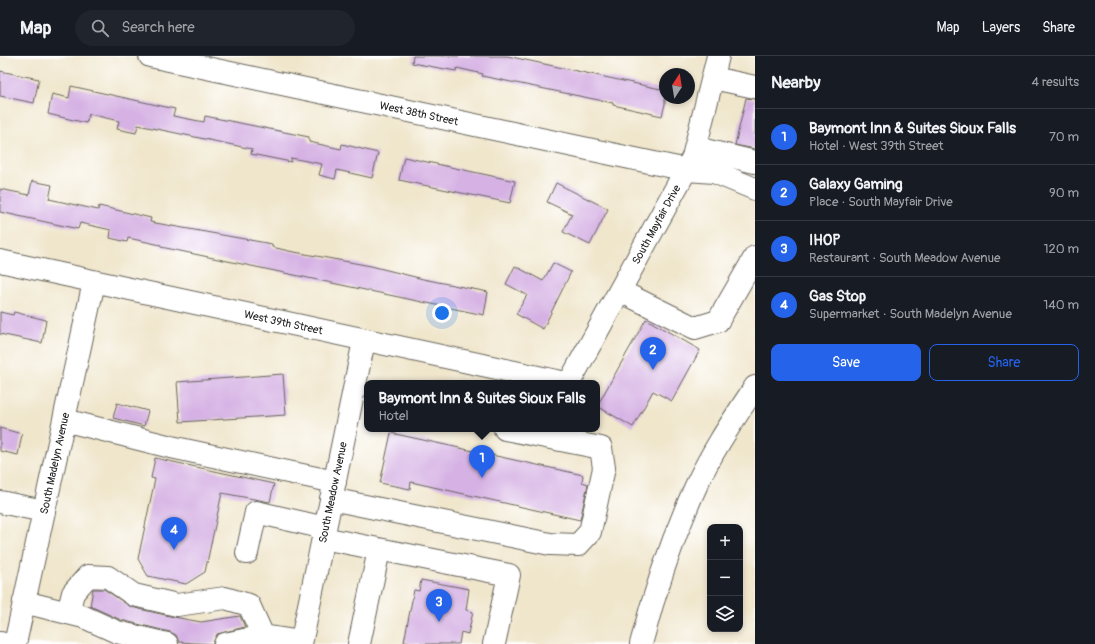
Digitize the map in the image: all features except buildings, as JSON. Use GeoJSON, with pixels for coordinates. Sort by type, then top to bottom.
{"type":"FeatureCollection","features":[{"type":"Feature","properties":{"kind":"main road","name":"West 38th Street"},"geometry":{"type":"LineString","coordinates":[[150,56],[687,170],[714,172],[755,189]]}},
{"type":"Feature","properties":{"kind":"main road","name":"South Mayfair Drive"},"geometry":{"type":"LineString","coordinates":[[569,380],[687,170],[696,148],[718,56]]}},
{"type":"Feature","properties":{"kind":"main road"},"geometry":{"type":"LineString","coordinates":[[713,78],[755,87]]}},
{"type":"Feature","properties":{"kind":"main road"},"geometry":{"type":"LineString","coordinates":[[696,148],[755,162]]}},
{"type":"Feature","properties":{"kind":"main road"},"geometry":{"type":"LineString","coordinates":[[620,291],[694,328],[718,321],[755,257]]}},
{"type":"Feature","properties":{"kind":"main road","name":"West 39th Street"},"geometry":{"type":"LineString","coordinates":[[0,261],[364,341],[552,380]]}},
{"type":"Feature","properties":{"kind":"main road","name":"South Madelyn Avenue"},"geometry":{"type":"LineString","coordinates":[[15,644],[94,282]]}},
{"type":"Feature","properties":{"kind":"main road","name":"South Meadow Avenue"},"geometry":{"type":"LineString","coordinates":[[301,643],[333,490],[360,400],[364,341]]}},
{"type":"Feature","properties":{"kind":"main road"},"geometry":{"type":"LineString","coordinates":[[641,644],[662,573],[696,486],[718,444],[755,387]]}},
{"type":"Feature","properties":{"kind":"main road"},"geometry":{"type":"LineString","coordinates":[[64,420],[333,490],[550,544],[578,544],[590,532],[604,468],[601,448],[519,432]]}},
{"type":"Feature","properties":{"kind":"main road"},"geometry":{"type":"LineString","coordinates":[[0,502],[44,511]]}},
{"type":"Feature","properties":{"kind":"main road"},"geometry":{"type":"LineString","coordinates":[[247,553],[256,512],[379,550],[509,575],[494,644]]}},
{"type":"Feature","properties":{"kind":"main road"},"geometry":{"type":"LineString","coordinates":[[359,644],[379,550]]}},
{"type":"Feature","properties":{"kind":"main road"},"geometry":{"type":"LineString","coordinates":[[68,613],[73,593],[88,576],[108,577],[134,595],[177,605],[225,598],[249,605],[264,636]]}},
{"type":"Feature","properties":{"kind":"main road"},"geometry":{"type":"LineString","coordinates":[[24,602],[84,617],[117,632],[167,644]]}},
{"type":"Feature","properties":{"kind":"main road"},"geometry":{"type":"LineString","coordinates":[[225,644],[264,636],[301,643]]}},
{"type":"Feature","properties":{"kind":"main road"},"geometry":{"type":"LineString","coordinates":[[0,643],[4,644]]}},
{"type":"Feature","properties":{"kind":"place","name":"Galaxy Gaming"},"geometry":{"type":"Point","coordinates":[653,370]}},
{"type":"Feature","properties":{"kind":"place","name":"Baymont Inn & Suites Sioux Falls"},"geometry":{"type":"Point","coordinates":[482,478]}},
{"type":"Feature","properties":{"kind":"place","name":"Gas Stop"},"geometry":{"type":"Point","coordinates":[174,550]}},
{"type":"Feature","properties":{"kind":"place","name":"IHOP"},"geometry":{"type":"Point","coordinates":[439,622]}}]}
